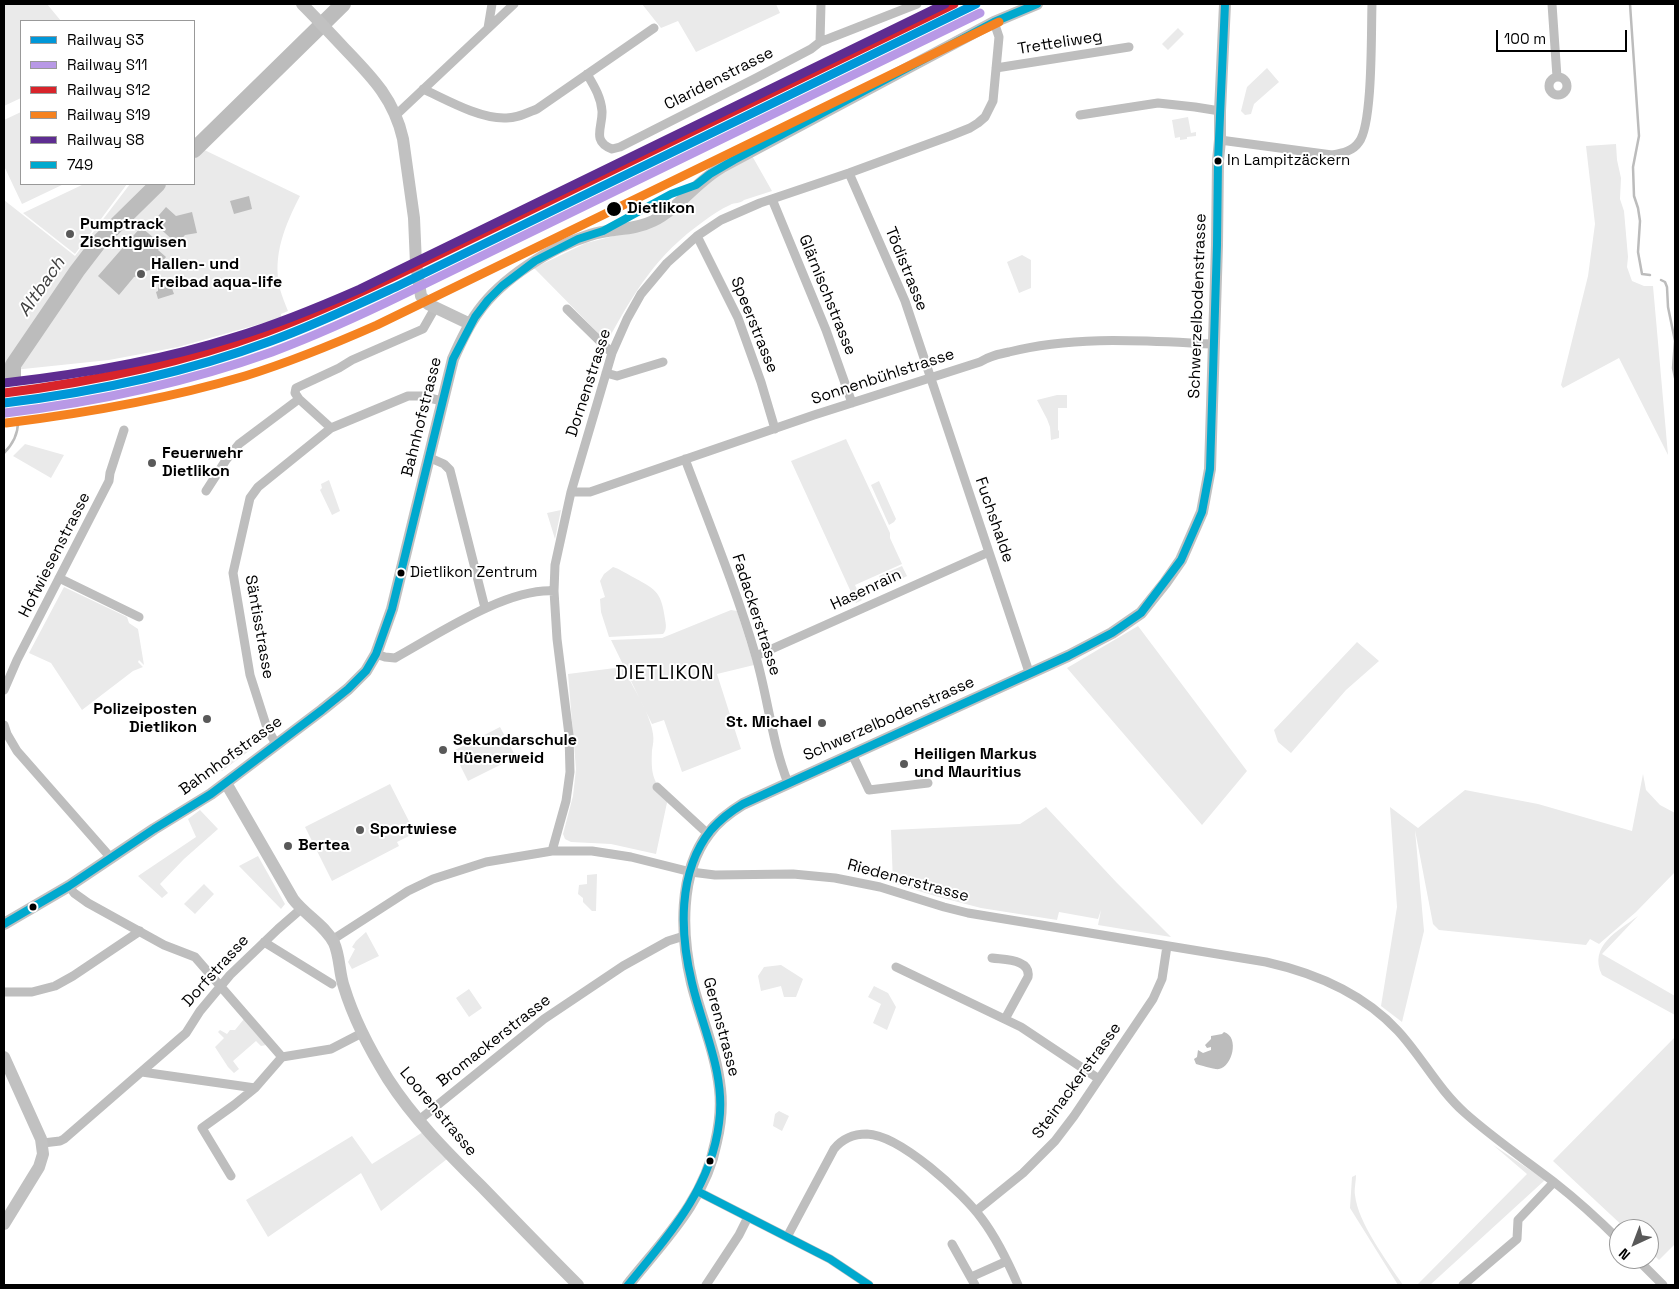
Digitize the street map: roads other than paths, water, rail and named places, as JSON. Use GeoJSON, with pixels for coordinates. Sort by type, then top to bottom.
{"type":"FeatureCollection","features":[{"type":"Feature","properties":{"kind":"street"},"geometry":{"type":"LineString","coordinates":[[302,4],[384,91],[396,115],[403,139],[414,218],[419,287],[424,301],[470,324]]}},
{"type":"Feature","properties":{"kind":"street"},"geometry":{"type":"LineString","coordinates":[[488,28],[492,4]]}},
{"type":"Feature","properties":{"kind":"street"},"geometry":{"type":"LineString","coordinates":[[396,115],[514,4]]}},
{"type":"Feature","properties":{"kind":"street"},"geometry":{"type":"LineString","coordinates":[[820,42],[821,4]]}},
{"type":"Feature","properties":{"kind":"street","name":"Claridenstrasse"},"geometry":{"type":"LineString","coordinates":[[587,74],[599,96],[602,111],[600,138],[602,143],[612,148],[620,147],[756,78],[811,49],[820,42],[918,4]]}},
{"type":"Feature","properties":{"kind":"street","name":"Bahnhofstrasse"},"geometry":{"type":"LineString","coordinates":[[4,924],[69,886],[226,783],[348,689],[366,671],[376,654],[392,609],[453,359],[470,324],[484,303],[511,278],[536,261],[590,235],[638,227],[652,222],[667,213],[705,177],[722,167],[994,22],[1037,4]]}},
{"type":"Feature","properties":{"kind":"street","name":"Schwerzelbodenstrasse"},"geometry":{"type":"LineString","coordinates":[[691,872],[700,848],[708,834],[720,820],[736,808],[1096,642],[1112,633],[1125,622],[1136,608],[1154,595],[1181,560],[1202,512],[1210,469],[1224,4]]}},
{"type":"Feature","properties":{"kind":"street"},"geometry":{"type":"LineString","coordinates":[[1220,140],[1332,155],[1350,151],[1356,146],[1363,137],[1367,116],[1372,4]]}},
{"type":"Feature","properties":{"kind":"street"},"geometry":{"type":"LineString","coordinates":[[1552,4],[1557,77]]}},
{"type":"Feature","properties":{"kind":"street","name":"Dornenstrasse"},"geometry":{"type":"LineString","coordinates":[[552,851],[566,801],[570,772],[569,735],[557,639],[554,592],[555,566],[571,492],[612,353],[627,318],[641,294],[668,263],[697,236],[721,220],[772,199],[953,135],[976,124],[985,116],[993,101],[999,36],[994,22]]}},
{"type":"Feature","properties":{"kind":"street"},"geometry":{"type":"LineString","coordinates":[[423,89],[486,116],[504,118],[521,116],[537,109],[654,28]]}},
{"type":"Feature","properties":{"kind":"street","name":"Tretteliweg"},"geometry":{"type":"LineString","coordinates":[[996,68],[1129,47]]}},
{"type":"Feature","properties":{"kind":"street"},"geometry":{"type":"LineString","coordinates":[[1557,77],[1565,80],[1567,86],[1566,91],[1559,95],[1552,92],[1549,88],[1552,79],[1557,77]]}},
{"type":"Feature","properties":{"kind":"street"},"geometry":{"type":"LineString","coordinates":[[1080,114],[1158,103],[1220,112]]}},
{"type":"Feature","properties":{"kind":"street","name":"Tödistrasse"},"geometry":{"type":"LineString","coordinates":[[849,173],[905,301],[930,378]]}},
{"type":"Feature","properties":{"kind":"street","name":"Glärnischstrasse"},"geometry":{"type":"LineString","coordinates":[[772,199],[826,330],[852,402]]}},
{"type":"Feature","properties":{"kind":"street","name":"Speerstrasse"},"geometry":{"type":"LineString","coordinates":[[697,236],[738,318],[775,428]]}},
{"type":"Feature","properties":{"kind":"street"},"geometry":{"type":"LineString","coordinates":[[330,428],[299,400],[295,393],[296,388],[352,360],[422,329],[435,308]]}},
{"type":"Feature","properties":{"kind":"street"},"geometry":{"type":"LineString","coordinates":[[567,310],[612,353]]}},
{"type":"Feature","properties":{"kind":"street","name":"Sonnenbühlstrasse"},"geometry":{"type":"LineString","coordinates":[[571,492],[590,492],[852,402],[1018,349],[1108,340],[1213,344]]}},
{"type":"Feature","properties":{"kind":"street"},"geometry":{"type":"LineString","coordinates":[[606,373],[617,376],[663,362]]}},
{"type":"Feature","properties":{"kind":"street","name":"Fuchshalde"},"geometry":{"type":"LineString","coordinates":[[930,378],[1029,672]]}},
{"type":"Feature","properties":{"kind":"street","name":"Säntisstrasse"},"geometry":{"type":"LineString","coordinates":[[276,744],[267,728],[250,675],[233,573],[250,498],[253,492],[330,428],[408,396],[421,396],[442,401]]}},
{"type":"Feature","properties":{"kind":"street"},"geometry":{"type":"LineString","coordinates":[[206,491],[239,444],[299,400]]}},
{"type":"Feature","properties":{"kind":"street","name":"Hofwiesenstrasse"},"geometry":{"type":"LineString","coordinates":[[4,690],[17,660],[109,481],[124,430]]}},
{"type":"Feature","properties":{"kind":"street"},"geometry":{"type":"LineString","coordinates":[[428,457],[444,464],[450,470],[485,608]]}},
{"type":"Feature","properties":{"kind":"street","name":"Fadackerstrasse"},"geometry":{"type":"LineString","coordinates":[[685,459],[756,656],[780,764],[788,783]]}},
{"type":"Feature","properties":{"kind":"street","name":"Hasenrain"},"geometry":{"type":"LineString","coordinates":[[756,656],[989,552]]}},
{"type":"Feature","properties":{"kind":"street"},"geometry":{"type":"LineString","coordinates":[[60,578],[139,617]]}},
{"type":"Feature","properties":{"kind":"street"},"geometry":{"type":"LineString","coordinates":[[376,654],[396,658],[485,608],[540,590],[554,592]]}},
{"type":"Feature","properties":{"kind":"street"},"geometry":{"type":"LineString","coordinates":[[4,725],[17,751],[111,858]]}},
{"type":"Feature","properties":{"kind":"street"},"geometry":{"type":"LineString","coordinates":[[852,754],[869,790],[928,783]]}},
{"type":"Feature","properties":{"kind":"street"},"geometry":{"type":"LineString","coordinates":[[226,783],[289,893],[301,909]]}},
{"type":"Feature","properties":{"kind":"street"},"geometry":{"type":"LineString","coordinates":[[657,787],[708,834]]}},
{"type":"Feature","properties":{"kind":"street","name":"Riedenerstrasse"},"geometry":{"type":"LineString","coordinates":[[332,940],[408,891],[433,879],[486,862],[552,851],[592,851],[631,856],[691,872],[715,875],[781,874],[834,878],[880,887],[968,913],[1294,968],[1345,990],[1374,1010],[1399,1032],[1441,1088],[1460,1108],[1487,1133],[1554,1182],[1609,1230]]}},
{"type":"Feature","properties":{"kind":"street","name":"Gerenstrasse"},"geometry":{"type":"LineString","coordinates":[[628,1285],[679,1224],[698,1192],[711,1161],[716,1141],[720,1113],[720,1091],[716,1061],[692,984],[684,936],[686,892],[691,872]]}},
{"type":"Feature","properties":{"kind":"street"},"geometry":{"type":"LineString","coordinates":[[69,886],[74,893],[88,904],[164,944],[195,957],[282,1057]]}},
{"type":"Feature","properties":{"kind":"street","name":"Loorenstrasse"},"geometry":{"type":"LineString","coordinates":[[301,909],[332,940],[337,950],[344,988],[362,1033],[389,1080],[419,1120],[457,1162],[578,1285]]}},
{"type":"Feature","properties":{"kind":"street","name":"Dorfstrasse"},"geometry":{"type":"LineString","coordinates":[[43,1144],[62,1140],[186,1033],[200,1011],[221,985],[264,942],[301,909]]}},
{"type":"Feature","properties":{"kind":"street"},"geometry":{"type":"LineString","coordinates":[[4,992],[32,992],[55,986],[140,931]]}},
{"type":"Feature","properties":{"kind":"street","name":"Bromackerstrasse"},"geometry":{"type":"LineString","coordinates":[[419,1120],[522,1036],[590,988],[651,949],[684,936]]}},
{"type":"Feature","properties":{"kind":"street"},"geometry":{"type":"LineString","coordinates":[[264,942],[332,984]]}},
{"type":"Feature","properties":{"kind":"street","name":"Steinackerstrasse"},"geometry":{"type":"LineString","coordinates":[[976,1211],[1045,1152],[1071,1121],[1156,993],[1162,978],[1167,946]]}},
{"type":"Feature","properties":{"kind":"street"},"geometry":{"type":"LineString","coordinates":[[992,958],[1022,963],[1028,971],[1028,977],[1005,1019]]}},
{"type":"Feature","properties":{"kind":"street"},"geometry":{"type":"LineString","coordinates":[[896,967],[1005,1019],[1034,1035],[1099,1078]]}},
{"type":"Feature","properties":{"kind":"street"},"geometry":{"type":"LineString","coordinates":[[231,1176],[202,1128],[255,1088],[282,1057],[331,1049],[362,1033]]}},
{"type":"Feature","properties":{"kind":"street"},"geometry":{"type":"LineString","coordinates":[[4,1057],[43,1144],[41,1164],[4,1224]]}},
{"type":"Feature","properties":{"kind":"street"},"geometry":{"type":"LineString","coordinates":[[142,1072],[255,1088]]}},
{"type":"Feature","properties":{"kind":"street"},"geometry":{"type":"LineString","coordinates":[[787,1237],[832,1152],[845,1139],[867,1134],[878,1136],[910,1153],[943,1178],[976,1211],[994,1237],[1018,1285]]}},
{"type":"Feature","properties":{"kind":"street"},"geometry":{"type":"LineString","coordinates":[[1463,1285],[1517,1239],[1518,1220],[1554,1182]]}},
{"type":"Feature","properties":{"kind":"street"},"geometry":{"type":"LineString","coordinates":[[698,1192],[839,1264],[869,1285]]}},
{"type":"Feature","properties":{"kind":"street"},"geometry":{"type":"LineString","coordinates":[[706,1285],[742,1232],[748,1217]]}},
{"type":"Feature","properties":{"kind":"street"},"geometry":{"type":"LineString","coordinates":[[952,1244],[976,1285]]}},
{"type":"Feature","properties":{"kind":"street"},"geometry":{"type":"LineString","coordinates":[[971,1277],[1007,1261]]}},
{"type":"Feature","properties":{"kind":"street"},"geometry":{"type":"LineString","coordinates":[[1647,1269],[1663,1285]]}},
{"type":"Feature","properties":{"kind":"waterway","name":"Altbach"},"geometry":{"type":"LineString","coordinates":[[195,149],[343,4]]}},
{"type":"Feature","properties":{"kind":"waterway"},"geometry":{"type":"LineString","coordinates":[[1630,4],[1639,136],[1633,167],[1634,196],[1640,221],[1638,252],[1642,274],[1650,275]]}},
{"type":"Feature","properties":{"kind":"waterway","name":"Altbach"},"geometry":{"type":"LineString","coordinates":[[13,377],[13,365],[77,271],[100,241],[157,185]]}},
{"type":"Feature","properties":{"kind":"waterway"},"geometry":{"type":"LineString","coordinates":[[1661,280],[1665,282],[1667,287],[1668,307],[1675,341],[1673,368],[1675,378]]}},
{"type":"Feature","properties":{"kind":"waterway","name":"Altbach"},"geometry":{"type":"LineString","coordinates":[[4,453],[14,439],[18,422]]}},
{"type":"Feature","properties":{"kind":"rail line","name":"S8"},"geometry":{"type":"LineString","coordinates":[[4,383],[92,371],[150,360],[251,332],[314,309],[360,289],[945,4]]}},
{"type":"Feature","properties":{"kind":"rail line","name":"S12"},"geometry":{"type":"LineString","coordinates":[[4,393],[104,377],[170,362],[234,343],[299,319],[395,276],[954,4]]}},
{"type":"Feature","properties":{"kind":"rail line","name":"S3"},"geometry":{"type":"LineString","coordinates":[[4,403],[106,387],[173,372],[239,352],[304,328],[400,285],[976,4]]}},
{"type":"Feature","properties":{"kind":"rail line","name":"S11"},"geometry":{"type":"LineString","coordinates":[[5,413],[107,397],[173,382],[239,363],[306,339],[388,302],[980,13]]}},
{"type":"Feature","properties":{"kind":"rail line","name":"S19"},"geometry":{"type":"LineString","coordinates":[[6,423],[97,410],[186,392],[279,365],[328,346],[377,325],[999,22]]}},
{"type":"Feature","properties":{"kind":"place","name":"In Lampitzäckern"},"geometry":{"type":"Point","coordinates":[1218,161]}},
{"type":"Feature","properties":{"kind":"place","name":"Dietlikon"},"geometry":{"type":"Point","coordinates":[614,209]}},
{"type":"Feature","properties":{"kind":"place","name":"Pumptrack Zischtigwisen"},"geometry":{"type":"Point","coordinates":[70,234]}},
{"type":"Feature","properties":{"kind":"place","name":"Hallen- und Freibad aqua-life"},"geometry":{"type":"Point","coordinates":[141,274]}},
{"type":"Feature","properties":{"kind":"place","name":"Feuerwehr Dietlikon"},"geometry":{"type":"Point","coordinates":[152,463]}},
{"type":"Feature","properties":{"kind":"place","name":"Dietlikon Zentrum"},"geometry":{"type":"Point","coordinates":[401,573]}},
{"type":"Feature","properties":{"kind":"place","name":"Polizeiposten Dietlikon"},"geometry":{"type":"Point","coordinates":[207,719]}},
{"type":"Feature","properties":{"kind":"place","name":"St. Michael"},"geometry":{"type":"Point","coordinates":[822,723]}},
{"type":"Feature","properties":{"kind":"place","name":"Sekundarschule Hüenerweid"},"geometry":{"type":"Point","coordinates":[443,750]}},
{"type":"Feature","properties":{"kind":"place","name":"Heiligen Markus und Mauritius"},"geometry":{"type":"Point","coordinates":[904,764]}},
{"type":"Feature","properties":{"kind":"place","name":"Sportwiese"},"geometry":{"type":"Point","coordinates":[360,830]}},
{"type":"Feature","properties":{"kind":"place","name":"Bertea"},"geometry":{"type":"Point","coordinates":[288,846]}},
{"type":"Feature","properties":{"kind":"district","name":"DIETLIKON"},"geometry":{"type":"Point","coordinates":[665,674]}}]}
